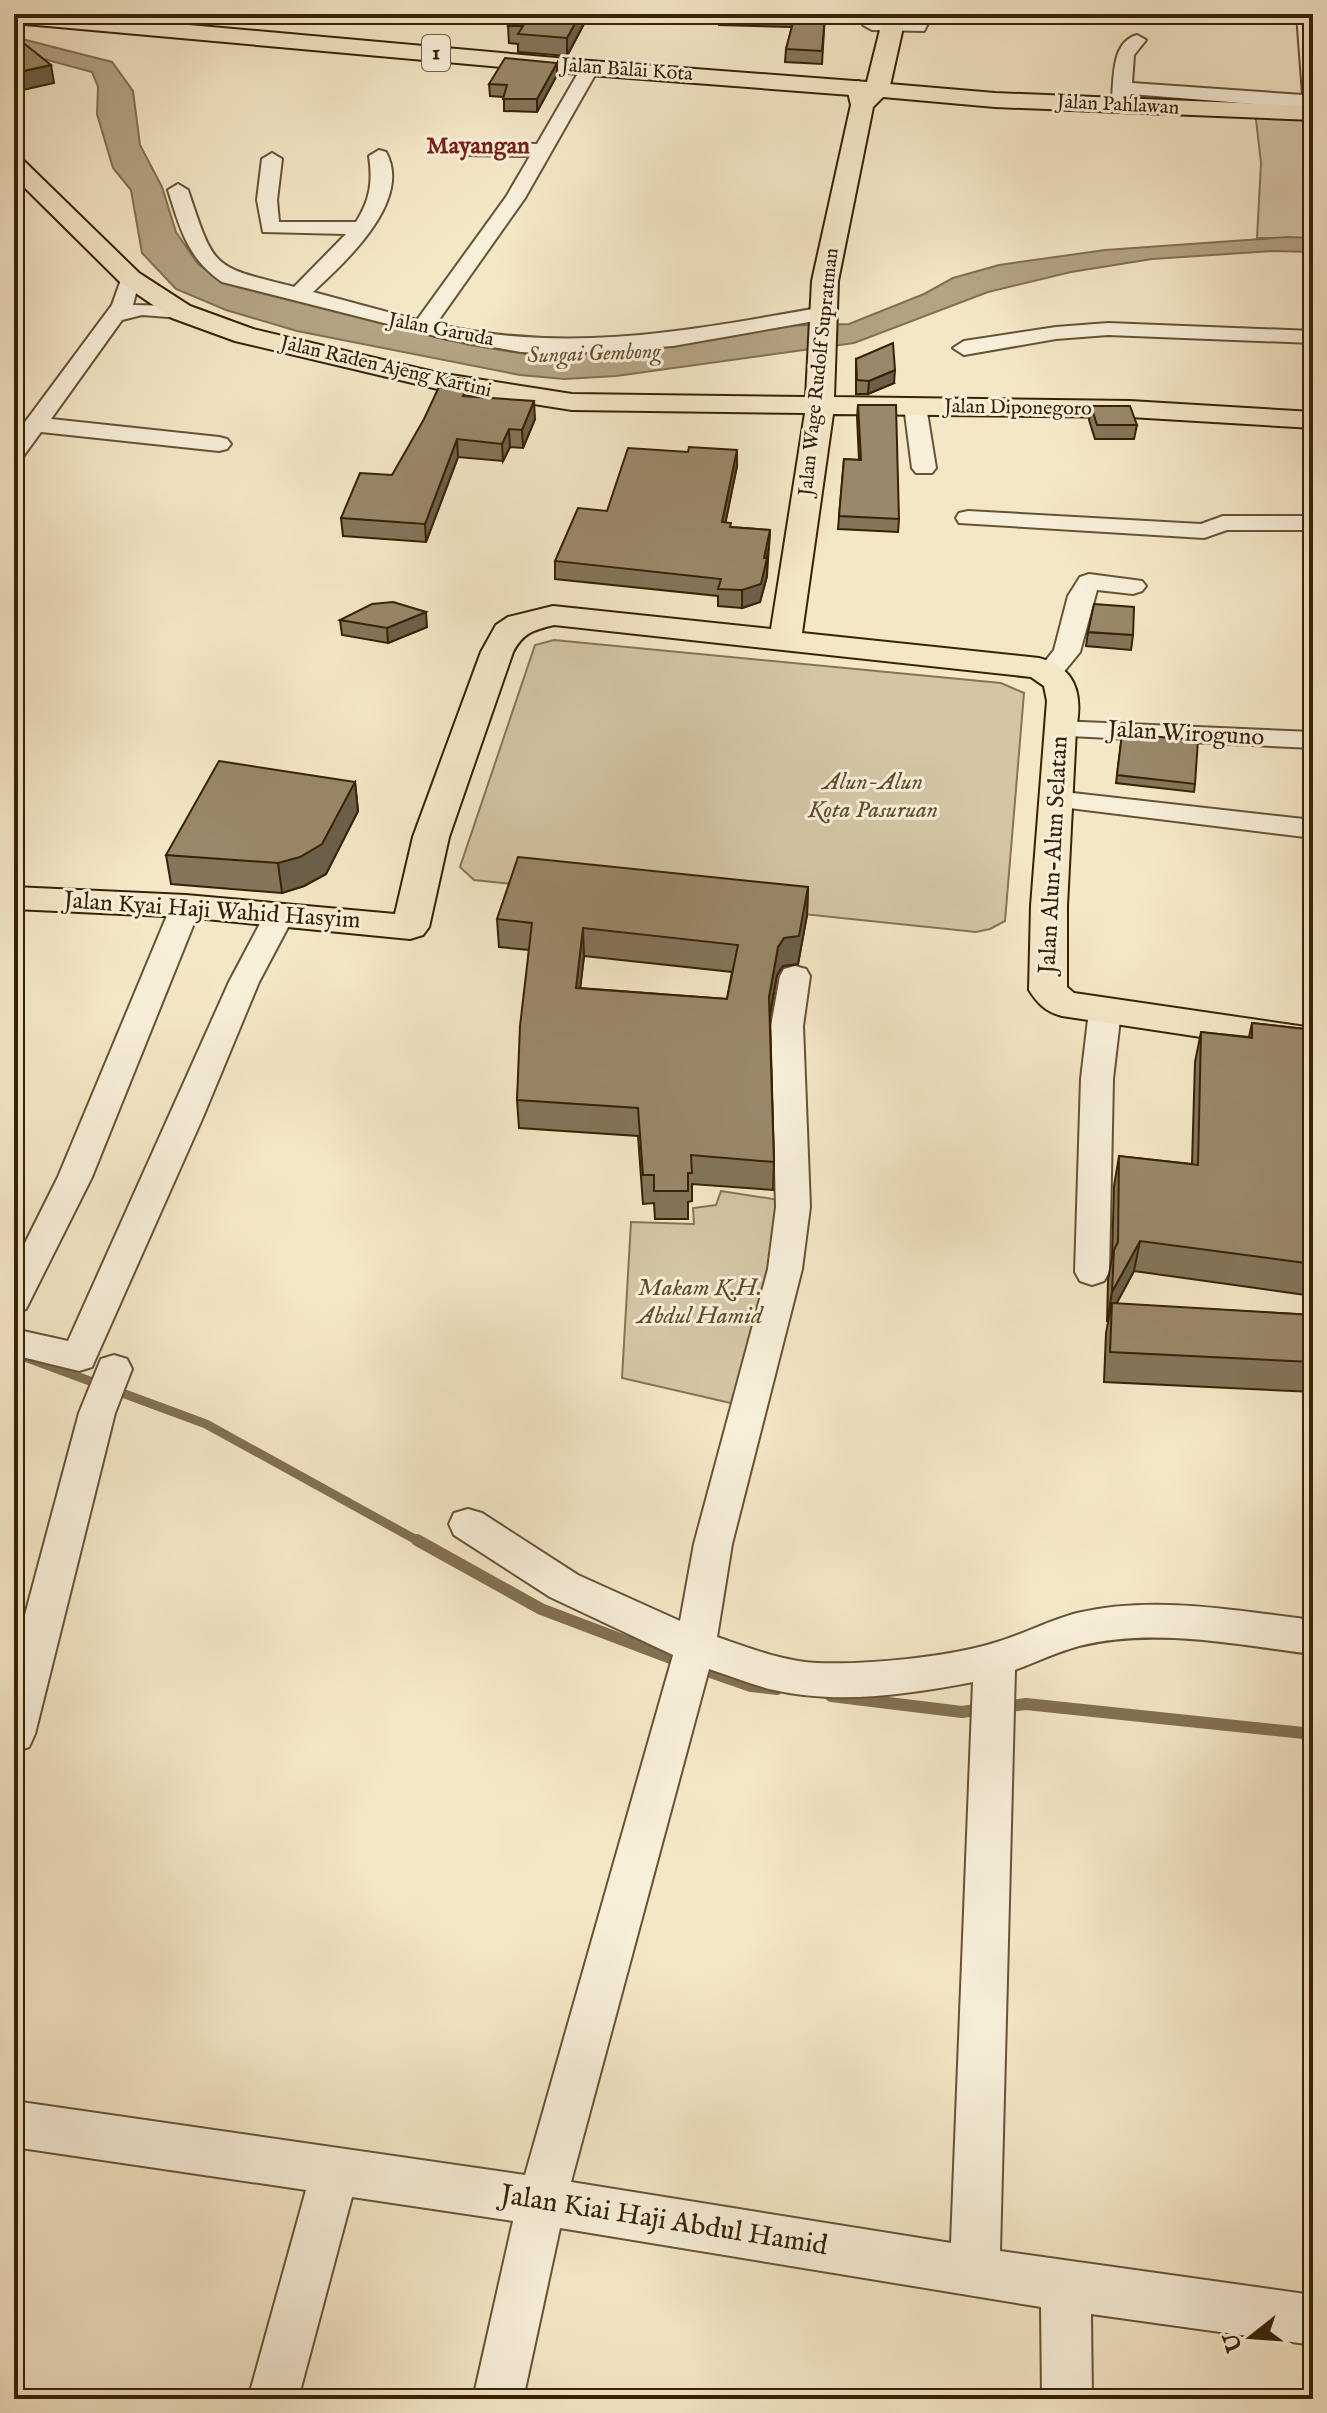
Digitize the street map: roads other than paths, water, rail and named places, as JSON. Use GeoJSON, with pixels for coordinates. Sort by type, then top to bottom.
{"type":"FeatureCollection","features":[{"type":"Feature","properties":{"kind":"highway","name":"Jalan Balai Kota"},"geometry":{"type":"LineString","coordinates":[[14,16],[866,95]]}},
{"type":"Feature","properties":{"kind":"highway"},"geometry":{"type":"LineString","coordinates":[[866,95],[884,20]]}},
{"type":"Feature","properties":{"kind":"main road","name":"Jalan Pahlawan"},"geometry":{"type":"LineString","coordinates":[[866,95],[1122,97],[1313,113]]}},
{"type":"Feature","properties":{"kind":"main road","name":"Jalan Wage Rudolf Supratman"},"geometry":{"type":"LineString","coordinates":[[785,640],[820,405],[825,281],[866,95]]}},
{"type":"Feature","properties":{"kind":"main road","name":"Jalan Raden Ajeng Kartini"},"geometry":{"type":"LineString","coordinates":[[14,164],[130,278],[181,312],[244,335],[438,381],[548,400],[820,405]]}},
{"type":"Feature","properties":{"kind":"main road","name":"Jalan Diponegoro"},"geometry":{"type":"LineString","coordinates":[[820,405],[1196,411],[1313,420]]}},
{"type":"Feature","properties":{"kind":"main road","name":"Jalan Kyai Haji Wahid Hasyim"},"geometry":{"type":"LineString","coordinates":[[14,899],[186,906],[410,927],[431,837],[497,652],[507,632],[519,624],[553,615],[785,640]]}},
{"type":"Feature","properties":{"kind":"main road"},"geometry":{"type":"LineString","coordinates":[[785,640],[1025,666],[1058,701]]}},
{"type":"Feature","properties":{"kind":"main road","name":"Jalan Alun-Alun Selatan"},"geometry":{"type":"LineString","coordinates":[[1058,701],[1046,973],[1048,990],[1062,1004],[1105,1011]]}},
{"type":"Feature","properties":{"kind":"main road"},"geometry":{"type":"LineString","coordinates":[[1105,1011],[1313,1041]]}},
{"type":"Feature","properties":{"kind":"street"},"geometry":{"type":"LineString","coordinates":[[884,20],[920,27],[924,14]]}},
{"type":"Feature","properties":{"kind":"street"},"geometry":{"type":"LineString","coordinates":[[1137,40],[1125,54],[1122,97],[1313,102],[1306,14]]}},
{"type":"Feature","properties":{"kind":"street"},"geometry":{"type":"LineString","coordinates":[[423,327],[515,198],[590,68]]}},
{"type":"Feature","properties":{"kind":"street"},"geometry":{"type":"LineString","coordinates":[[463,149],[543,150]]}},
{"type":"Feature","properties":{"kind":"street"},"geometry":{"type":"LineString","coordinates":[[297,295],[334,260],[360,228],[379,196],[382,181],[379,156]]}},
{"type":"Feature","properties":{"kind":"street"},"geometry":{"type":"LineString","coordinates":[[272,159],[267,200],[270,228],[360,228]]}},
{"type":"Feature","properties":{"kind":"street","name":"Jalan Garuda"},"geometry":{"type":"LineString","coordinates":[[178,190],[195,247],[204,260],[229,278],[423,327],[521,345],[578,347],[697,336],[824,316]]}},
{"type":"Feature","properties":{"kind":"street"},"geometry":{"type":"LineString","coordinates":[[14,453],[114,315],[126,296],[130,278]]}},
{"type":"Feature","properties":{"kind":"street"},"geometry":{"type":"LineString","coordinates":[[114,315],[142,309],[181,312]]}},
{"type":"Feature","properties":{"kind":"street"},"geometry":{"type":"LineString","coordinates":[[964,348],[1056,333],[1108,329],[1313,337]]}},
{"type":"Feature","properties":{"kind":"street"},"geometry":{"type":"LineString","coordinates":[[915,406],[924,468]]}},
{"type":"Feature","properties":{"kind":"street"},"geometry":{"type":"LineString","coordinates":[[35,424],[219,444]]}},
{"type":"Feature","properties":{"kind":"street"},"geometry":{"type":"LineString","coordinates":[[968,518],[1204,531],[1223,523],[1313,523]]}},
{"type":"Feature","properties":{"kind":"street"},"geometry":{"type":"LineString","coordinates":[[1058,701],[1081,596],[1089,582],[1133,586]]}},
{"type":"Feature","properties":{"kind":"street","name":"Jalan Wiroguno"},"geometry":{"type":"LineString","coordinates":[[1058,701],[1313,740]]}},
{"type":"Feature","properties":{"kind":"street"},"geometry":{"type":"LineString","coordinates":[[1055,799],[1313,829]]}},
{"type":"Feature","properties":{"kind":"street"},"geometry":{"type":"LineString","coordinates":[[14,1300],[75,1177],[186,906]]}},
{"type":"Feature","properties":{"kind":"street"},"geometry":{"type":"LineString","coordinates":[[14,1342],[79,1357],[244,982],[280,914]]}},
{"type":"Feature","properties":{"kind":"street"},"geometry":{"type":"LineString","coordinates":[[498,2399],[542,2201],[690,1668],[713,1544],[785,1269],[793,1207],[787,1026],[795,976]]}},
{"type":"Feature","properties":{"kind":"street"},"geometry":{"type":"LineString","coordinates":[[1092,1272],[1097,1079],[1105,1011]]}},
{"type":"Feature","properties":{"kind":"street"},"geometry":{"type":"LineString","coordinates":[[14,1734],[97,1413],[112,1373]]}},
{"type":"Feature","properties":{"kind":"street"},"geometry":{"type":"LineString","coordinates":[[468,1524],[690,1668],[773,1673],[816,1680],[924,1674],[994,1675],[1077,1630],[1128,1623],[1187,1622],[1313,1637]]}},
{"type":"Feature","properties":{"kind":"street"},"geometry":{"type":"LineString","coordinates":[[975,2272],[994,1675]]}},
{"type":"Feature","properties":{"kind":"street","name":"Jalan Kiai Haji Abdul Hamid"},"geometry":{"type":"LineString","coordinates":[[14,2124],[542,2201],[1066,2286],[1313,2320]]}},
{"type":"Feature","properties":{"kind":"street"},"geometry":{"type":"LineString","coordinates":[[273,2399],[335,2170]]}},
{"type":"Feature","properties":{"kind":"street"},"geometry":{"type":"LineString","coordinates":[[1066,2286],[1067,2399]]}},
{"type":"Feature","properties":{"kind":"water","name":"Sungai Gembong"},"geometry":{"type":"Polygon","coordinates":[[[14,37],[112,62],[133,91],[140,145],[162,187],[176,232],[198,264],[220,280],[469,345],[526,354],[594,353],[675,344],[775,326],[849,324],[924,294],[953,278],[999,265],[1105,250],[1288,237],[1313,238],[1313,252],[1273,251],[1152,259],[1071,272],[988,292],[854,343],[616,376],[564,379],[520,375],[297,331],[226,310],[176,289],[142,253],[131,190],[113,168],[97,114],[98,87],[92,72],[14,51],[14,37]]]}},
{"type":"Feature","properties":{"kind":"waterway"},"geometry":{"type":"LineString","coordinates":[[14,1353],[206,1424],[420,1542]]}},
{"type":"Feature","properties":{"kind":"waterway"},"geometry":{"type":"LineString","coordinates":[[417,1540],[541,1609],[681,1662]]}},
{"type":"Feature","properties":{"kind":"waterway"},"geometry":{"type":"LineString","coordinates":[[699,1668],[751,1686],[777,1689]]}},
{"type":"Feature","properties":{"kind":"waterway"},"geometry":{"type":"LineString","coordinates":[[831,1696],[962,1712],[983,1709]]}},
{"type":"Feature","properties":{"kind":"waterway"},"geometry":{"type":"LineString","coordinates":[[1002,1707],[1026,1704],[1313,1734]]}},
{"type":"Feature","properties":{"kind":"district","name":"Mayangan"},"geometry":{"type":"Point","coordinates":[478,146]}},
{"type":"Feature","properties":{"kind":"park label","name":"Alun-Alun Kota Pasuruan"},"geometry":{"type":"Point","coordinates":[873,796]}},
{"type":"Feature","properties":{"kind":"park label","name":"Makam K.H. Abdul Hamid"},"geometry":{"type":"Point","coordinates":[700,1302]}}]}
